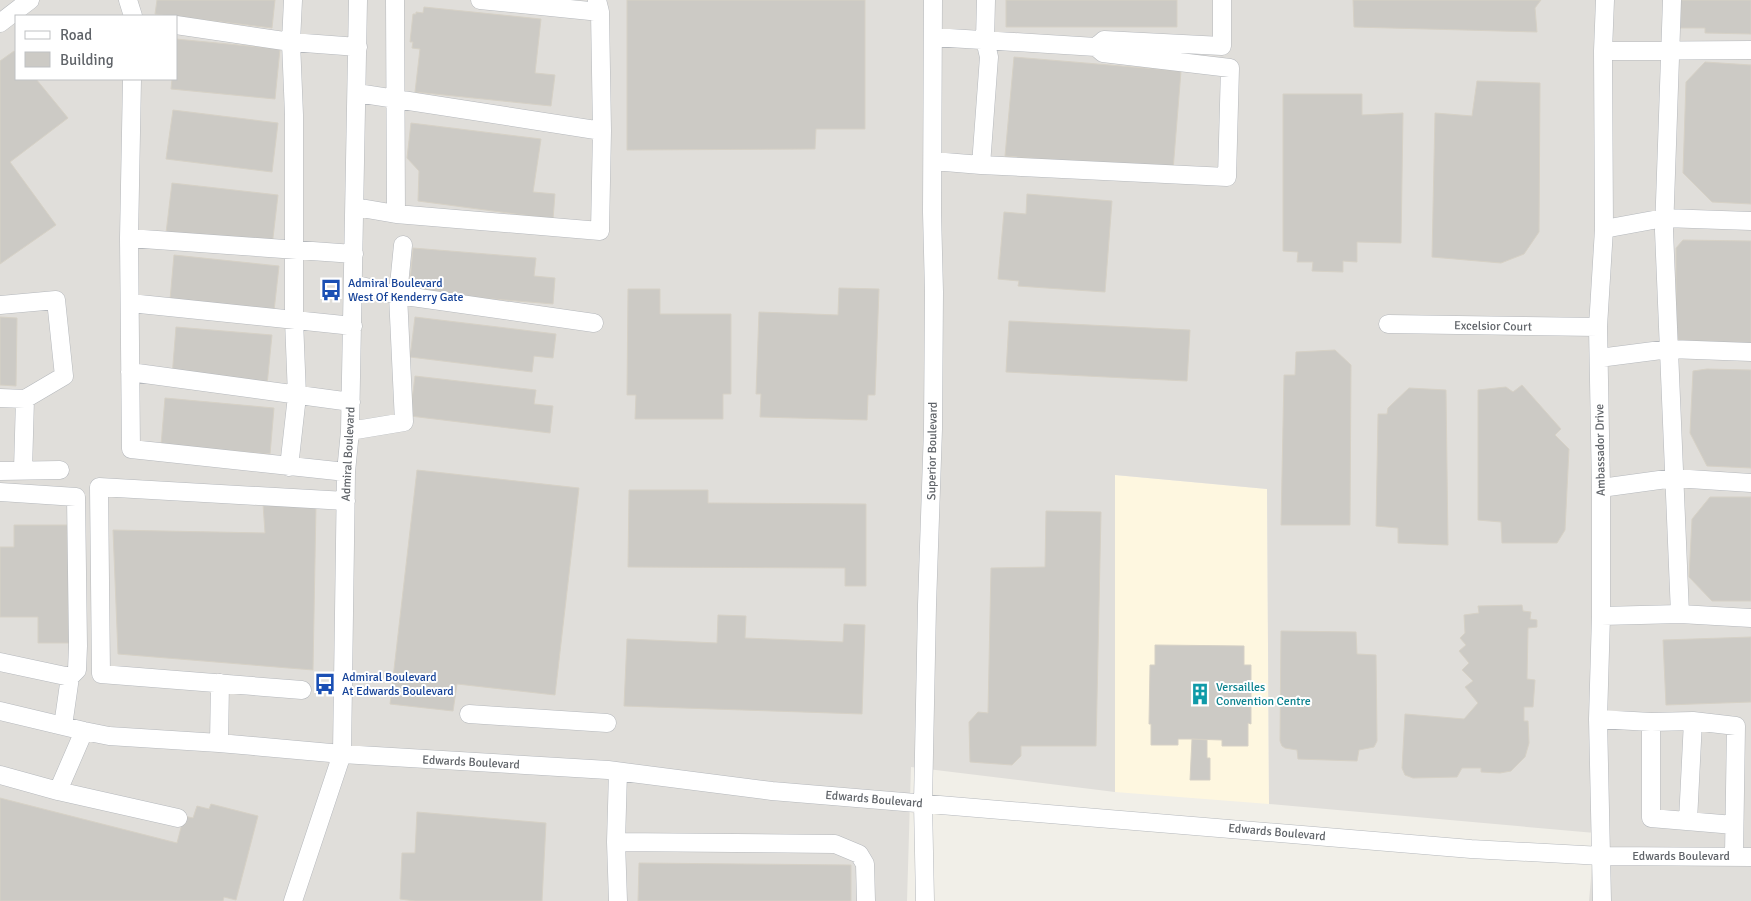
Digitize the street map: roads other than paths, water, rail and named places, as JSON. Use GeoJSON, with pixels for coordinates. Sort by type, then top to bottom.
{"type":"FeatureCollection","features":[{"type":"Feature","properties":{"kind":"street"},"geometry":{"type":"LineString","coordinates":[[0,23],[30,0]]}},
{"type":"Feature","properties":{"kind":"street"},"geometry":{"type":"LineString","coordinates":[[128,0],[133,15]]}},
{"type":"Feature","properties":{"kind":"street"},"geometry":{"type":"LineString","coordinates":[[289,467],[297,396],[294,320],[294,112],[291,42],[293,0]]}},
{"type":"Feature","properties":{"kind":"street","name":"Admiral Boulevard"},"geometry":{"type":"LineString","coordinates":[[293,901],[342,754],[346,472],[350,431],[353,326],[358,0]]}},
{"type":"Feature","properties":{"kind":"street"},"geometry":{"type":"LineString","coordinates":[[395,0],[396,214]]}},
{"type":"Feature","properties":{"kind":"street"},"geometry":{"type":"LineString","coordinates":[[355,207],[396,214],[600,231],[602,131],[598,6],[480,0]]}},
{"type":"Feature","properties":{"kind":"street","name":"Superior Boulevard"},"geometry":{"type":"LineString","coordinates":[[925,901],[922,803],[933,429],[933,0]]}},
{"type":"Feature","properties":{"kind":"street"},"geometry":{"type":"LineString","coordinates":[[981,165],[989,57],[985,40],[986,0]]}},
{"type":"Feature","properties":{"kind":"street"},"geometry":{"type":"LineString","coordinates":[[1096,47],[1104,40],[1222,46],[1222,0]]}},
{"type":"Feature","properties":{"kind":"street","name":"Ambassador Drive"},"geometry":{"type":"LineString","coordinates":[[1602,901],[1598,719],[1601,616],[1601,488],[1598,327],[1604,229],[1603,51],[1606,0]]}},
{"type":"Feature","properties":{"kind":"street"},"geometry":{"type":"LineString","coordinates":[[1672,0],[1664,218],[1680,614]]}},
{"type":"Feature","properties":{"kind":"street"},"geometry":{"type":"LineString","coordinates":[[178,25],[291,42],[358,47]]}},
{"type":"Feature","properties":{"kind":"street"},"geometry":{"type":"LineString","coordinates":[[933,38],[1096,47],[1103,53],[1230,68],[1227,177],[933,161]]}},
{"type":"Feature","properties":{"kind":"street"},"geometry":{"type":"LineString","coordinates":[[1603,51],[1751,50]]}},
{"type":"Feature","properties":{"kind":"street"},"geometry":{"type":"LineString","coordinates":[[132,80],[129,238],[131,449],[346,472]]}},
{"type":"Feature","properties":{"kind":"street"},"geometry":{"type":"LineString","coordinates":[[357,93],[602,131]]}},
{"type":"Feature","properties":{"kind":"street"},"geometry":{"type":"LineString","coordinates":[[1604,229],[1664,218],[1751,221]]}},
{"type":"Feature","properties":{"kind":"street"},"geometry":{"type":"LineString","coordinates":[[129,238],[354,254]]}},
{"type":"Feature","properties":{"kind":"street"},"geometry":{"type":"LineString","coordinates":[[350,431],[404,422],[398,295],[403,245]]}},
{"type":"Feature","properties":{"kind":"street"},"geometry":{"type":"LineString","coordinates":[[353,284],[398,295],[594,323]]}},
{"type":"Feature","properties":{"kind":"street"},"geometry":{"type":"LineString","coordinates":[[0,305],[56,300],[64,376],[25,399],[0,398]]}},
{"type":"Feature","properties":{"kind":"street"},"geometry":{"type":"LineString","coordinates":[[130,303],[353,326]]}},
{"type":"Feature","properties":{"kind":"street","name":"Excelsior Court"},"geometry":{"type":"LineString","coordinates":[[1388,324],[1598,327]]}},
{"type":"Feature","properties":{"kind":"street"},"geometry":{"type":"LineString","coordinates":[[1599,358],[1669,349],[1751,352]]}},
{"type":"Feature","properties":{"kind":"street"},"geometry":{"type":"LineString","coordinates":[[130,372],[351,402]]}},
{"type":"Feature","properties":{"kind":"street"},"geometry":{"type":"LineString","coordinates":[[23,470],[25,399]]}},
{"type":"Feature","properties":{"kind":"street"},"geometry":{"type":"LineString","coordinates":[[0,471],[60,470]]}},
{"type":"Feature","properties":{"kind":"street"},"geometry":{"type":"LineString","coordinates":[[1601,488],[1674,478],[1751,483]]}},
{"type":"Feature","properties":{"kind":"street"},"geometry":{"type":"LineString","coordinates":[[302,690],[101,674],[100,487],[346,502]]}},
{"type":"Feature","properties":{"kind":"street"},"geometry":{"type":"LineString","coordinates":[[0,492],[76,497],[77,670],[70,677],[62,726]]}},
{"type":"Feature","properties":{"kind":"street"},"geometry":{"type":"LineString","coordinates":[[1601,616],[1680,614],[1751,618]]}},
{"type":"Feature","properties":{"kind":"street"},"geometry":{"type":"LineString","coordinates":[[0,662],[70,677]]}},
{"type":"Feature","properties":{"kind":"street"},"geometry":{"type":"LineString","coordinates":[[219,743],[220,683]]}},
{"type":"Feature","properties":{"kind":"street","name":"Edwards Boulevard"},"geometry":{"type":"LineString","coordinates":[[0,711],[109,736],[342,754],[618,772],[772,791],[1471,849],[1602,856],[1742,857]]}},
{"type":"Feature","properties":{"kind":"street"},"geometry":{"type":"LineString","coordinates":[[469,714],[607,723]]}},
{"type":"Feature","properties":{"kind":"street"},"geometry":{"type":"LineString","coordinates":[[1598,719],[1651,722],[1693,721],[1736,726],[1734,824],[1742,857]]}},
{"type":"Feature","properties":{"kind":"street"},"geometry":{"type":"LineString","coordinates":[[1688,821],[1693,721]]}},
{"type":"Feature","properties":{"kind":"street"},"geometry":{"type":"LineString","coordinates":[[1651,722],[1651,818],[1734,824]]}},
{"type":"Feature","properties":{"kind":"street"},"geometry":{"type":"LineString","coordinates":[[58,791],[84,731]]}},
{"type":"Feature","properties":{"kind":"street"},"geometry":{"type":"LineString","coordinates":[[618,772],[616,842],[618,901]]}},
{"type":"Feature","properties":{"kind":"street"},"geometry":{"type":"LineString","coordinates":[[0,775],[58,791],[178,818]]}},
{"type":"Feature","properties":{"kind":"street"},"geometry":{"type":"LineString","coordinates":[[616,842],[835,844],[859,854],[865,864],[866,901]]}},
{"type":"Feature","properties":{"kind":"place","name":"Admiral Boulevard West Of Kenderry Gate"},"geometry":{"type":"Point","coordinates":[331,290]}},
{"type":"Feature","properties":{"kind":"place","name":"Admiral Boulevard At Edwards Boulevard"},"geometry":{"type":"Point","coordinates":[325,684]}},
{"type":"Feature","properties":{"kind":"place","name":"Versailles Convention Centre"},"geometry":{"type":"Point","coordinates":[1200,694]}}]}
